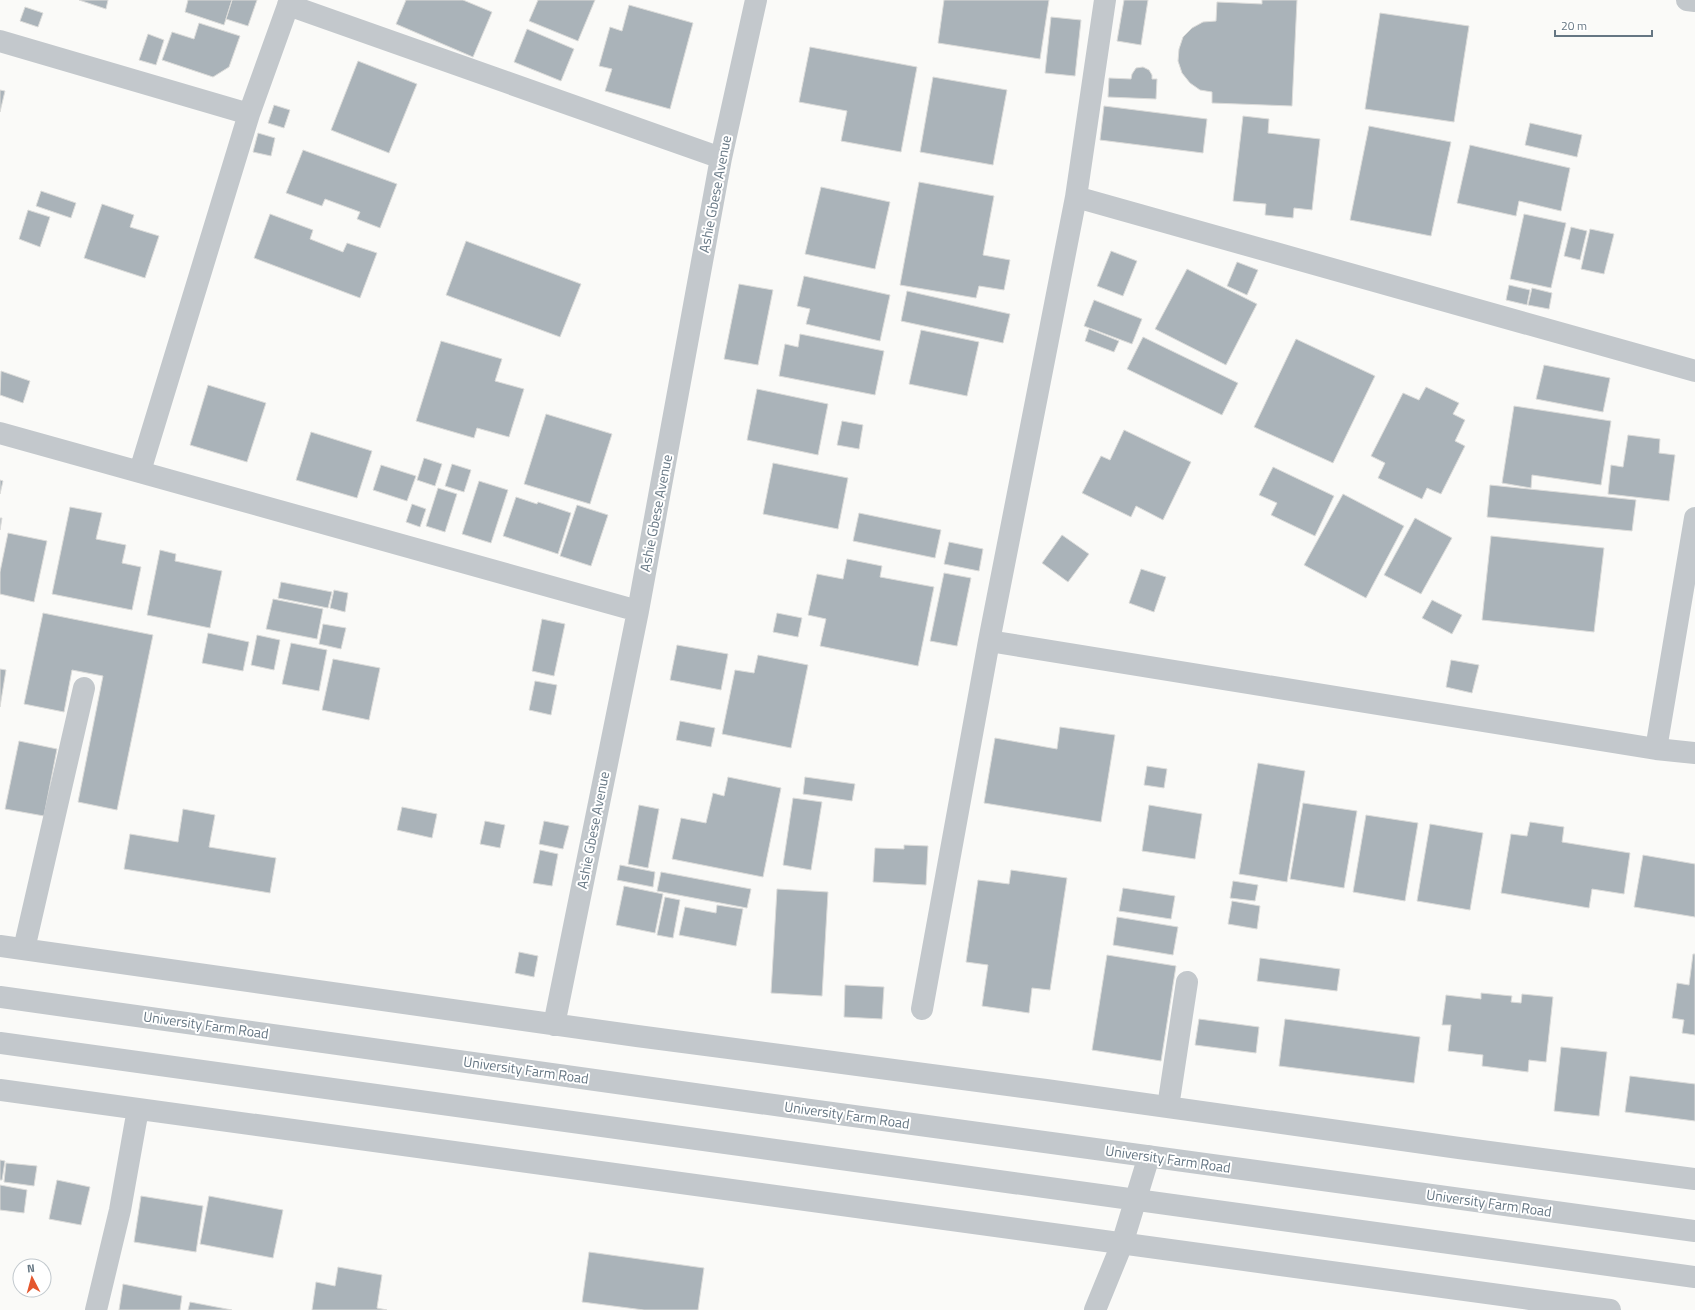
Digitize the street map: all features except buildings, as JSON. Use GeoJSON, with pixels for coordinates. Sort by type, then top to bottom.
{"type":"FeatureCollection","features":[{"type":"Feature","properties":{"kind":"street","name":"Ashie Gbese Avenue"},"geometry":{"type":"LineString","coordinates":[[554,1025],[638,611],[721,158],[756,0]]}},
{"type":"Feature","properties":{"kind":"street"},"geometry":{"type":"LineString","coordinates":[[922,1009],[989,641],[1076,197],[1105,0]]}},
{"type":"Feature","properties":{"kind":"street"},"geometry":{"type":"LineString","coordinates":[[1687,0],[1695,1]]}},
{"type":"Feature","properties":{"kind":"street"},"geometry":{"type":"LineString","coordinates":[[140,471],[249,114],[289,2],[721,158]]}},
{"type":"Feature","properties":{"kind":"street"},"geometry":{"type":"LineString","coordinates":[[0,41],[249,114]]}},
{"type":"Feature","properties":{"kind":"street"},"geometry":{"type":"LineString","coordinates":[[1076,197],[1695,371]]}},
{"type":"Feature","properties":{"kind":"street"},"geometry":{"type":"LineString","coordinates":[[0,433],[638,611]]}},
{"type":"Feature","properties":{"kind":"street"},"geometry":{"type":"LineString","coordinates":[[1656,749],[1695,518]]}},
{"type":"Feature","properties":{"kind":"street"},"geometry":{"type":"LineString","coordinates":[[989,641],[1656,749],[1695,753]]}},
{"type":"Feature","properties":{"kind":"street"},"geometry":{"type":"LineString","coordinates":[[24,949],[84,688]]}},
{"type":"Feature","properties":{"kind":"street"},"geometry":{"type":"LineString","coordinates":[[0,946],[554,1025],[1695,1179]]}},
{"type":"Feature","properties":{"kind":"street"},"geometry":{"type":"LineString","coordinates":[[1168,1107],[1187,982]]}},
{"type":"Feature","properties":{"kind":"street","name":"University Farm Road"},"geometry":{"type":"LineString","coordinates":[[0,997],[1695,1231]]}},
{"type":"Feature","properties":{"kind":"street"},"geometry":{"type":"LineString","coordinates":[[0,1043],[1695,1277]]}},
{"type":"Feature","properties":{"kind":"street"},"geometry":{"type":"LineString","coordinates":[[0,1090],[1610,1310]]}},
{"type":"Feature","properties":{"kind":"street"},"geometry":{"type":"LineString","coordinates":[[96,1310],[120,1210],[138,1109]]}},
{"type":"Feature","properties":{"kind":"street"},"geometry":{"type":"LineString","coordinates":[[1095,1310],[1122,1244],[1149,1156]]}}]}
